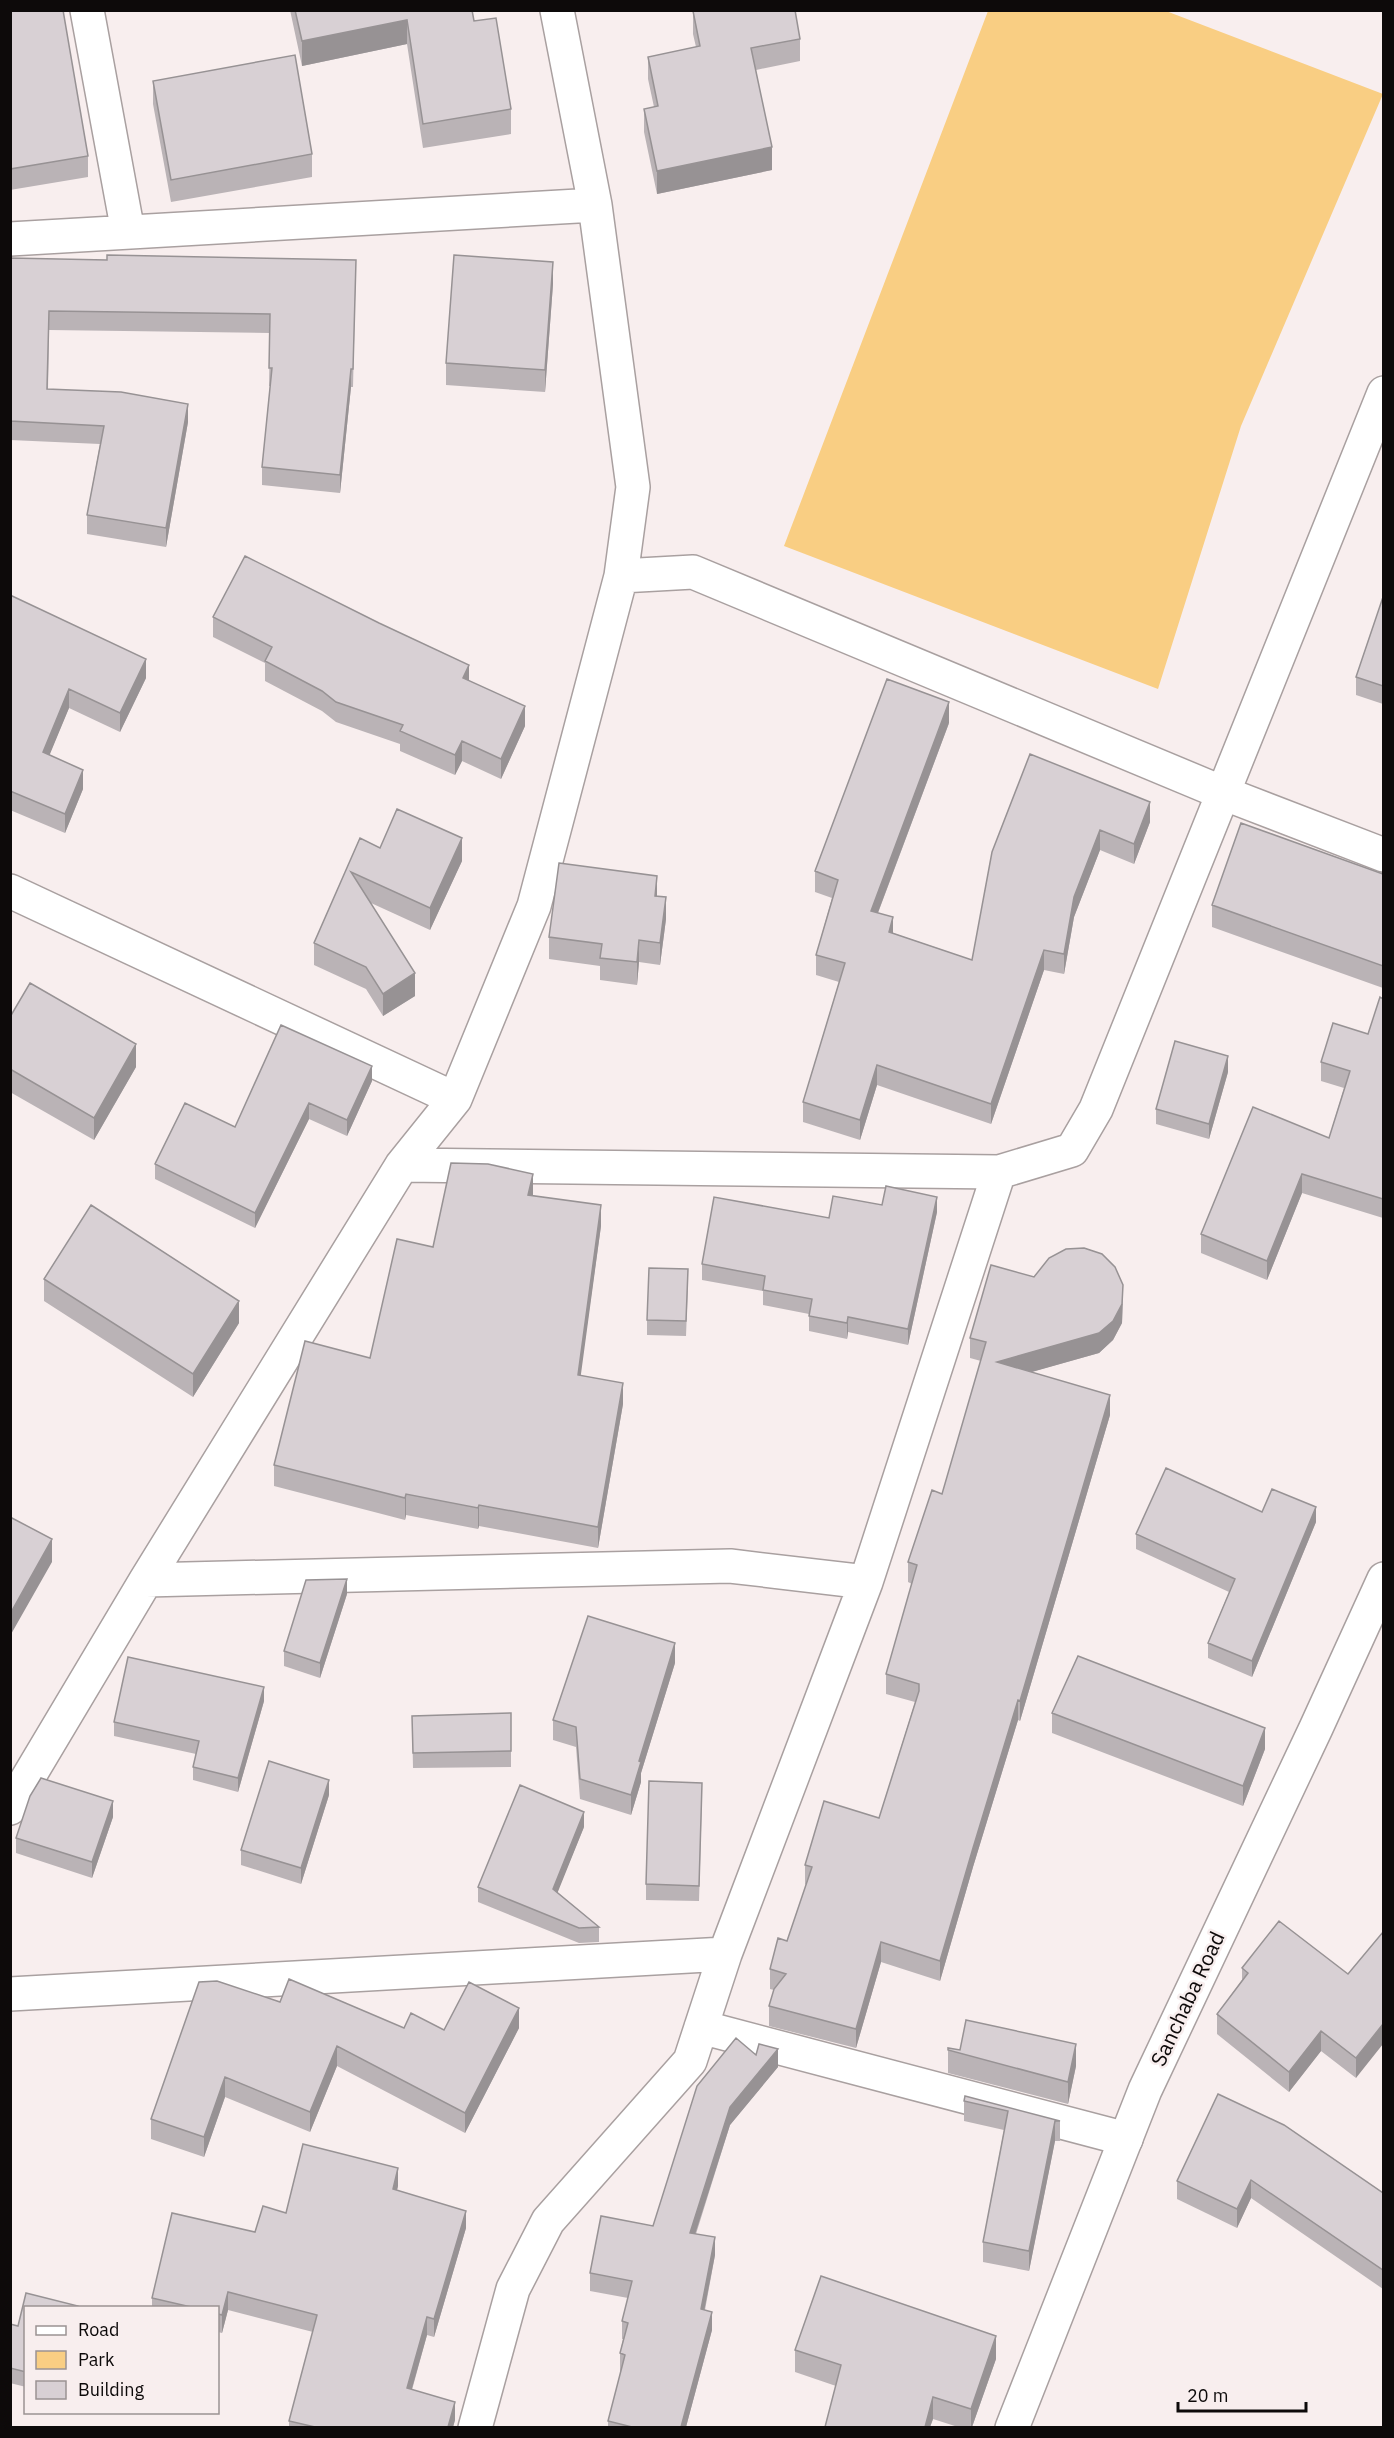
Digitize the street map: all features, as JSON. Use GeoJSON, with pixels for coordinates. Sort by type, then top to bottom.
{"type":"FeatureCollection","features":[{"type":"Feature","properties":{"kind":"street"},"geometry":{"type":"LineString","coordinates":[[87,10],[128,232]]}},
{"type":"Feature","properties":{"kind":"street"},"geometry":{"type":"LineString","coordinates":[[10,1808],[146,1580],[402,1165],[455,1099],[534,906],[621,576],[633,487],[595,205],[557,10]]}},
{"type":"Feature","properties":{"kind":"street"},"geometry":{"type":"LineString","coordinates":[[10,239],[595,205]]}},
{"type":"Feature","properties":{"kind":"street"},"geometry":{"type":"LineString","coordinates":[[402,1165],[999,1172],[1072,1150],[1096,1109],[1383,393]]}},
{"type":"Feature","properties":{"kind":"street"},"geometry":{"type":"LineString","coordinates":[[621,576],[693,572],[1223,793],[1383,855]]}},
{"type":"Feature","properties":{"kind":"street"},"geometry":{"type":"LineString","coordinates":[[10,891],[455,1099]]}},
{"type":"Feature","properties":{"kind":"street"},"geometry":{"type":"LineString","coordinates":[[475,2427],[513,2289],[548,2221],[690,2061],[725,1954],[866,1582],[999,1172]]}},
{"type":"Feature","properties":{"kind":"street"},"geometry":{"type":"LineString","coordinates":[[146,1580],[730,1566],[866,1582]]}},
{"type":"Feature","properties":{"kind":"street","name":"Sanchaba Road"},"geometry":{"type":"LineString","coordinates":[[1012,2427],[1145,2090],[1316,1728],[1383,1580]]}},
{"type":"Feature","properties":{"kind":"street"},"geometry":{"type":"LineString","coordinates":[[10,1994],[725,1954]]}},
{"type":"Feature","properties":{"kind":"street"},"geometry":{"type":"LineString","coordinates":[[701,2027],[1126,2139]]}},
{"type":"Feature","properties":{"kind":"green space"},"geometry":{"type":"Polygon","coordinates":[[[988,11],[1166,11],[1383,94],[1241,426],[1158,689],[784,546],[988,11]]]}},
{"type":"Feature","properties":{"kind":"building"},"geometry":{"type":"Polygon","coordinates":[[[10,10],[63,10],[88,156],[10,169],[10,10]]]}},
{"type":"Feature","properties":{"kind":"building"},"geometry":{"type":"Polygon","coordinates":[[[295,10],[472,10],[474,21],[496,18],[511,109],[423,124],[407,20],[302,41],[295,10]]]}},
{"type":"Feature","properties":{"kind":"building"},"geometry":{"type":"Polygon","coordinates":[[[795,10],[800,39],[751,48],[772,147],[657,171],[644,109],[658,106],[648,57],[700,46],[693,11],[795,10]]]}},
{"type":"Feature","properties":{"kind":"building"},"geometry":{"type":"Polygon","coordinates":[[[295,55],[312,154],[171,180],[153,81],[295,55]]]}},
{"type":"Feature","properties":{"kind":"building"},"geometry":{"type":"Polygon","coordinates":[[[107,255],[356,260],[353,369],[351,369],[340,475],[262,467],[272,368],[269,368],[270,314],[49,311],[47,389],[121,392],[188,404],[166,528],[87,515],[104,426],[10,421],[10,258],[107,260],[107,255]]]}},
{"type":"Feature","properties":{"kind":"building"},"geometry":{"type":"Polygon","coordinates":[[[454,255],[553,262],[545,370],[446,363],[454,255]]]}},
{"type":"Feature","properties":{"kind":"building"},"geometry":{"type":"Polygon","coordinates":[[[245,556],[469,665],[463,678],[525,706],[501,759],[462,741],[455,755],[400,731],[403,725],[336,702],[322,691],[265,661],[272,647],[213,617],[245,556]]]}},
{"type":"Feature","properties":{"kind":"building"},"geometry":{"type":"Polygon","coordinates":[[[10,595],[146,659],[120,713],[69,689],[43,752],[83,770],[65,814],[10,791],[10,595]]]}},
{"type":"Feature","properties":{"kind":"building"},"geometry":{"type":"Polygon","coordinates":[[[1383,597],[1383,686],[1356,677],[1383,597]]]}},
{"type":"Feature","properties":{"kind":"building"},"geometry":{"type":"Polygon","coordinates":[[[887,679],[949,702],[871,911],[893,917],[889,932],[972,960],[992,852],[1030,754],[1150,802],[1134,844],[1100,830],[1074,897],[1064,954],[1044,950],[991,1104],[877,1065],[860,1120],[803,1102],[845,963],[816,955],[838,880],[815,871],[887,679]]]}},
{"type":"Feature","properties":{"kind":"building"},"geometry":{"type":"Polygon","coordinates":[[[397,809],[462,838],[430,908],[351,872],[415,973],[383,994],[366,967],[314,943],[360,838],[380,848],[397,809]]]}},
{"type":"Feature","properties":{"kind":"building"},"geometry":{"type":"Polygon","coordinates":[[[1241,823],[1383,874],[1383,966],[1212,905],[1241,823]]]}},
{"type":"Feature","properties":{"kind":"building"},"geometry":{"type":"Polygon","coordinates":[[[559,863],[657,876],[655,896],[666,897],[660,943],[639,940],[637,962],[600,958],[602,944],[549,937],[559,863]]]}},
{"type":"Feature","properties":{"kind":"building"},"geometry":{"type":"Polygon","coordinates":[[[30,983],[136,1044],[94,1118],[10,1069],[10,1017],[30,983]]]}},
{"type":"Feature","properties":{"kind":"building"},"geometry":{"type":"Polygon","coordinates":[[[1380,997],[1383,999],[1383,1199],[1302,1174],[1267,1261],[1201,1234],[1253,1107],[1329,1138],[1350,1071],[1321,1062],[1333,1023],[1368,1034],[1380,997]]]}},
{"type":"Feature","properties":{"kind":"building"},"geometry":{"type":"Polygon","coordinates":[[[281,1025],[372,1066],[347,1120],[309,1103],[255,1213],[155,1164],[185,1103],[235,1127],[281,1025]]]}},
{"type":"Feature","properties":{"kind":"building"},"geometry":{"type":"Polygon","coordinates":[[[1175,1041],[1228,1056],[1209,1124],[1156,1109],[1175,1041]]]}},
{"type":"Feature","properties":{"kind":"building"},"geometry":{"type":"Polygon","coordinates":[[[451,1163],[488,1164],[533,1174],[528,1195],[601,1205],[578,1375],[623,1383],[598,1527],[406,1494],[405,1498],[274,1465],[305,1341],[370,1358],[397,1239],[433,1247],[451,1163]]]}},
{"type":"Feature","properties":{"kind":"building"},"geometry":{"type":"Polygon","coordinates":[[[886,1186],[937,1197],[908,1329],[848,1317],[847,1323],[809,1316],[812,1299],[763,1290],[765,1276],[702,1264],[714,1197],[829,1218],[833,1196],[882,1205],[886,1186]]]}},
{"type":"Feature","properties":{"kind":"building"},"geometry":{"type":"Polygon","coordinates":[[[91,1205],[239,1301],[193,1374],[44,1279],[91,1205]]]}},
{"type":"Feature","properties":{"kind":"building"},"geometry":{"type":"Polygon","coordinates":[[[1084,1248],[1102,1254],[1115,1267],[1123,1285],[1122,1304],[1113,1321],[1099,1333],[997,1362],[1110,1395],[1020,1701],[1018,1700],[940,1961],[881,1942],[856,2029],[769,2006],[774,1989],[786,1974],[770,1969],[778,1938],[787,1941],[812,1867],[805,1865],[824,1801],[879,1818],[919,1691],[919,1684],[886,1674],[917,1565],[908,1562],[932,1490],[942,1494],[986,1342],[970,1338],[991,1265],[1034,1277],[1049,1258],[1066,1249],[1084,1248]]]}},
{"type":"Feature","properties":{"kind":"building"},"geometry":{"type":"Polygon","coordinates":[[[649,1268],[688,1269],[686,1321],[647,1320],[649,1268]]]}},
{"type":"Feature","properties":{"kind":"building"},"geometry":{"type":"Polygon","coordinates":[[[1166,1468],[1262,1512],[1272,1489],[1316,1507],[1252,1661],[1208,1643],[1235,1579],[1136,1534],[1166,1468]]]}},
{"type":"Feature","properties":{"kind":"building"},"geometry":{"type":"Polygon","coordinates":[[[10,1517],[52,1539],[10,1614],[10,1517]]]}},
{"type":"Feature","properties":{"kind":"building"},"geometry":{"type":"Polygon","coordinates":[[[347,1579],[320,1663],[284,1651],[306,1580],[347,1579]]]}},
{"type":"Feature","properties":{"kind":"building"},"geometry":{"type":"Polygon","coordinates":[[[588,1616],[675,1643],[631,1795],[580,1779],[576,1727],[553,1720],[588,1616]]]}},
{"type":"Feature","properties":{"kind":"building"},"geometry":{"type":"Polygon","coordinates":[[[1078,1656],[1265,1728],[1243,1786],[1052,1713],[1078,1656]]]}},
{"type":"Feature","properties":{"kind":"building"},"geometry":{"type":"Polygon","coordinates":[[[128,1657],[264,1687],[238,1778],[193,1767],[199,1741],[114,1722],[128,1657]]]}},
{"type":"Feature","properties":{"kind":"building"},"geometry":{"type":"Polygon","coordinates":[[[511,1713],[511,1751],[413,1753],[412,1716],[511,1713]]]}},
{"type":"Feature","properties":{"kind":"building"},"geometry":{"type":"Polygon","coordinates":[[[269,1761],[329,1780],[301,1868],[241,1850],[269,1761]]]}},
{"type":"Feature","properties":{"kind":"building"},"geometry":{"type":"Polygon","coordinates":[[[41,1778],[113,1801],[92,1862],[16,1838],[30,1796],[41,1778]]]}},
{"type":"Feature","properties":{"kind":"building"},"geometry":{"type":"Polygon","coordinates":[[[649,1781],[702,1783],[699,1886],[646,1884],[649,1781]]]}},
{"type":"Feature","properties":{"kind":"building"},"geometry":{"type":"Polygon","coordinates":[[[520,1785],[584,1812],[553,1889],[599,1927],[579,1928],[478,1887],[520,1785]]]}},
{"type":"Feature","properties":{"kind":"building"},"geometry":{"type":"Polygon","coordinates":[[[1279,1921],[1348,1974],[1383,1932],[1383,2024],[1356,2058],[1321,2031],[1289,2072],[1217,2014],[1248,1973],[1242,1968],[1279,1921]]]}},
{"type":"Feature","properties":{"kind":"building"},"geometry":{"type":"Polygon","coordinates":[[[289,1979],[404,2028],[411,2013],[444,2030],[469,1982],[519,2008],[465,2113],[337,2046],[310,2112],[225,2077],[204,2137],[151,2119],[199,1982],[217,1981],[280,2002],[289,1979]]]}},
{"type":"Feature","properties":{"kind":"building"},"geometry":{"type":"Polygon","coordinates":[[[966,2020],[1076,2044],[1068,2082],[948,2050],[948,2048],[960,2050],[966,2020]]]}},
{"type":"Feature","properties":{"kind":"building"},"geometry":{"type":"Polygon","coordinates":[[[736,2038],[756,2055],[759,2044],[778,2049],[730,2107],[690,2233],[715,2237],[701,2309],[712,2312],[681,2427],[632,2427],[608,2421],[625,2355],[620,2353],[628,2323],[622,2321],[632,2281],[590,2273],[601,2216],[653,2226],[697,2086],[736,2038]]]}},
{"type":"Feature","properties":{"kind":"building"},"geometry":{"type":"Polygon","coordinates":[[[1218,2094],[1284,2125],[1383,2193],[1383,2270],[1251,2180],[1237,2209],[1177,2181],[1218,2094]]]}},
{"type":"Feature","properties":{"kind":"building"},"geometry":{"type":"Polygon","coordinates":[[[965,2096],[1060,2121],[1055,2121],[1029,2251],[983,2242],[1008,2111],[964,2101],[965,2096]]]}},
{"type":"Feature","properties":{"kind":"building"},"geometry":{"type":"Polygon","coordinates":[[[303,2144],[398,2168],[393,2189],[466,2211],[434,2319],[427,2317],[407,2388],[455,2402],[448,2427],[315,2427],[289,2421],[317,2315],[228,2292],[222,2315],[219,2314],[219,2306],[187,2306],[152,2298],[172,2213],[255,2232],[263,2206],[286,2213],[303,2144]]]}},
{"type":"Feature","properties":{"kind":"building"},"geometry":{"type":"Polygon","coordinates":[[[821,2276],[996,2336],[971,2409],[933,2397],[925,2427],[825,2427],[841,2365],[795,2350],[821,2276]]]}},
{"type":"Feature","properties":{"kind":"building"},"geometry":{"type":"Polygon","coordinates":[[[26,2293],[78,2306],[24,2306],[24,2372],[10,2368],[10,2324],[18,2326],[26,2293]]]}}]}
